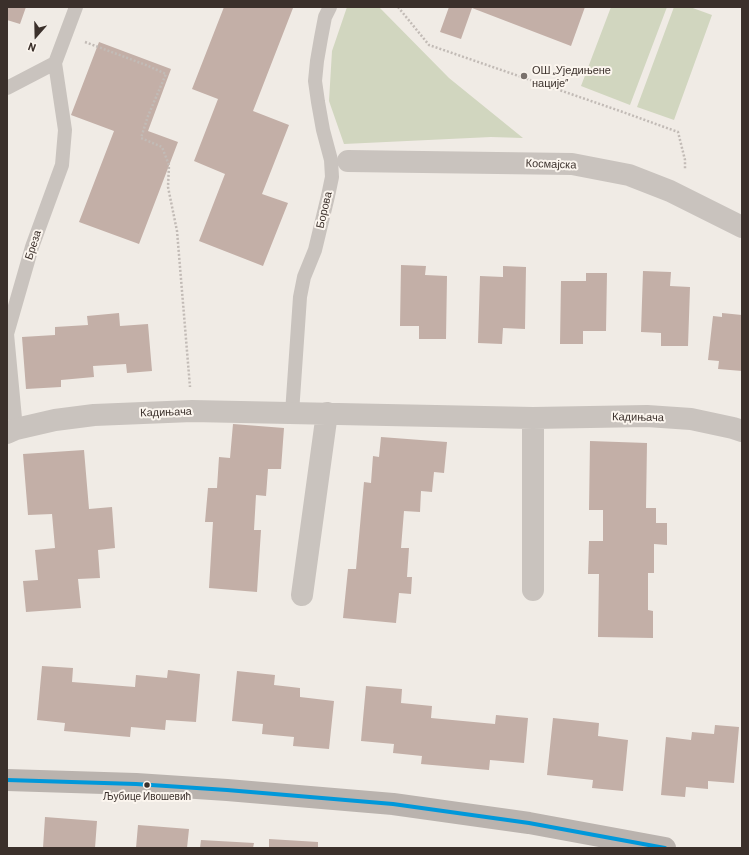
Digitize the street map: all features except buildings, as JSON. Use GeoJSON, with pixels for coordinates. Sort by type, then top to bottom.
{"type":"FeatureCollection","features":[{"type":"Feature","properties":{"kind":"street","name":"Космајска"},"geometry":{"type":"LineString","coordinates":[[348,161],[572,164],[629,175],[670,191],[742,227]]}},
{"type":"Feature","properties":{"kind":"street","name":"Кадињача"},"geometry":{"type":"LineString","coordinates":[[12,431],[55,420],[94,415],[192,411],[533,418],[646,416],[691,419],[742,431]]}},
{"type":"Feature","properties":{"kind":"street"},"geometry":{"type":"LineString","coordinates":[[302,595],[327,414]]}},
{"type":"Feature","properties":{"kind":"street"},"geometry":{"type":"LineString","coordinates":[[533,418],[533,590]]}},
{"type":"Feature","properties":{"kind":"street"},"geometry":{"type":"LineString","coordinates":[[7,780],[136,784],[393,804],[529,823],[665,848]]}},
{"type":"Feature","properties":{"kind":"lane","name":"Бреза"},"geometry":{"type":"LineString","coordinates":[[12,431],[7,334],[32,246],[62,165],[65,130],[55,63],[76,7]]}},
{"type":"Feature","properties":{"kind":"lane","name":"Борова"},"geometry":{"type":"LineString","coordinates":[[292,414],[300,297],[304,277],[315,250],[332,177],[331,160],[323,130],[315,81],[321,38],[330,7]]}},
{"type":"Feature","properties":{"kind":"lane"},"geometry":{"type":"LineString","coordinates":[[7,88],[55,63]]}},
{"type":"Feature","properties":{"kind":"path"},"geometry":{"type":"LineString","coordinates":[[398,7],[429,45],[678,132],[685,160],[678,196]]}},
{"type":"Feature","properties":{"kind":"path"},"geometry":{"type":"LineString","coordinates":[[66,34],[166,74],[148,116],[141,138],[162,147],[170,165],[168,187],[177,231],[192,411]]}},
{"type":"Feature","properties":{"kind":"green space"},"geometry":{"type":"Polygon","coordinates":[[[347,7],[379,7],[449,78],[523,138],[491,137],[344,144],[329,101],[332,51],[347,7]]]}},
{"type":"Feature","properties":{"kind":"green space"},"geometry":{"type":"Polygon","coordinates":[[[611,7],[667,7],[630,105],[581,86],[611,7]]]}},
{"type":"Feature","properties":{"kind":"green space"},"geometry":{"type":"Polygon","coordinates":[[[674,7],[690,7],[712,15],[674,120],[637,107],[674,7]]]}},
{"type":"Feature","properties":{"kind":"transit line"},"geometry":{"type":"LineString","coordinates":[[7,780],[136,784],[393,804],[529,823],[665,848]]}},
{"type":"Feature","properties":{"kind":"place","name":"ОШ „Уједињене нације”"},"geometry":{"type":"Point","coordinates":[524,76]}},
{"type":"Feature","properties":{"kind":"place","name":"Љубице Ивошевић"},"geometry":{"type":"Point","coordinates":[147,785]}}]}
